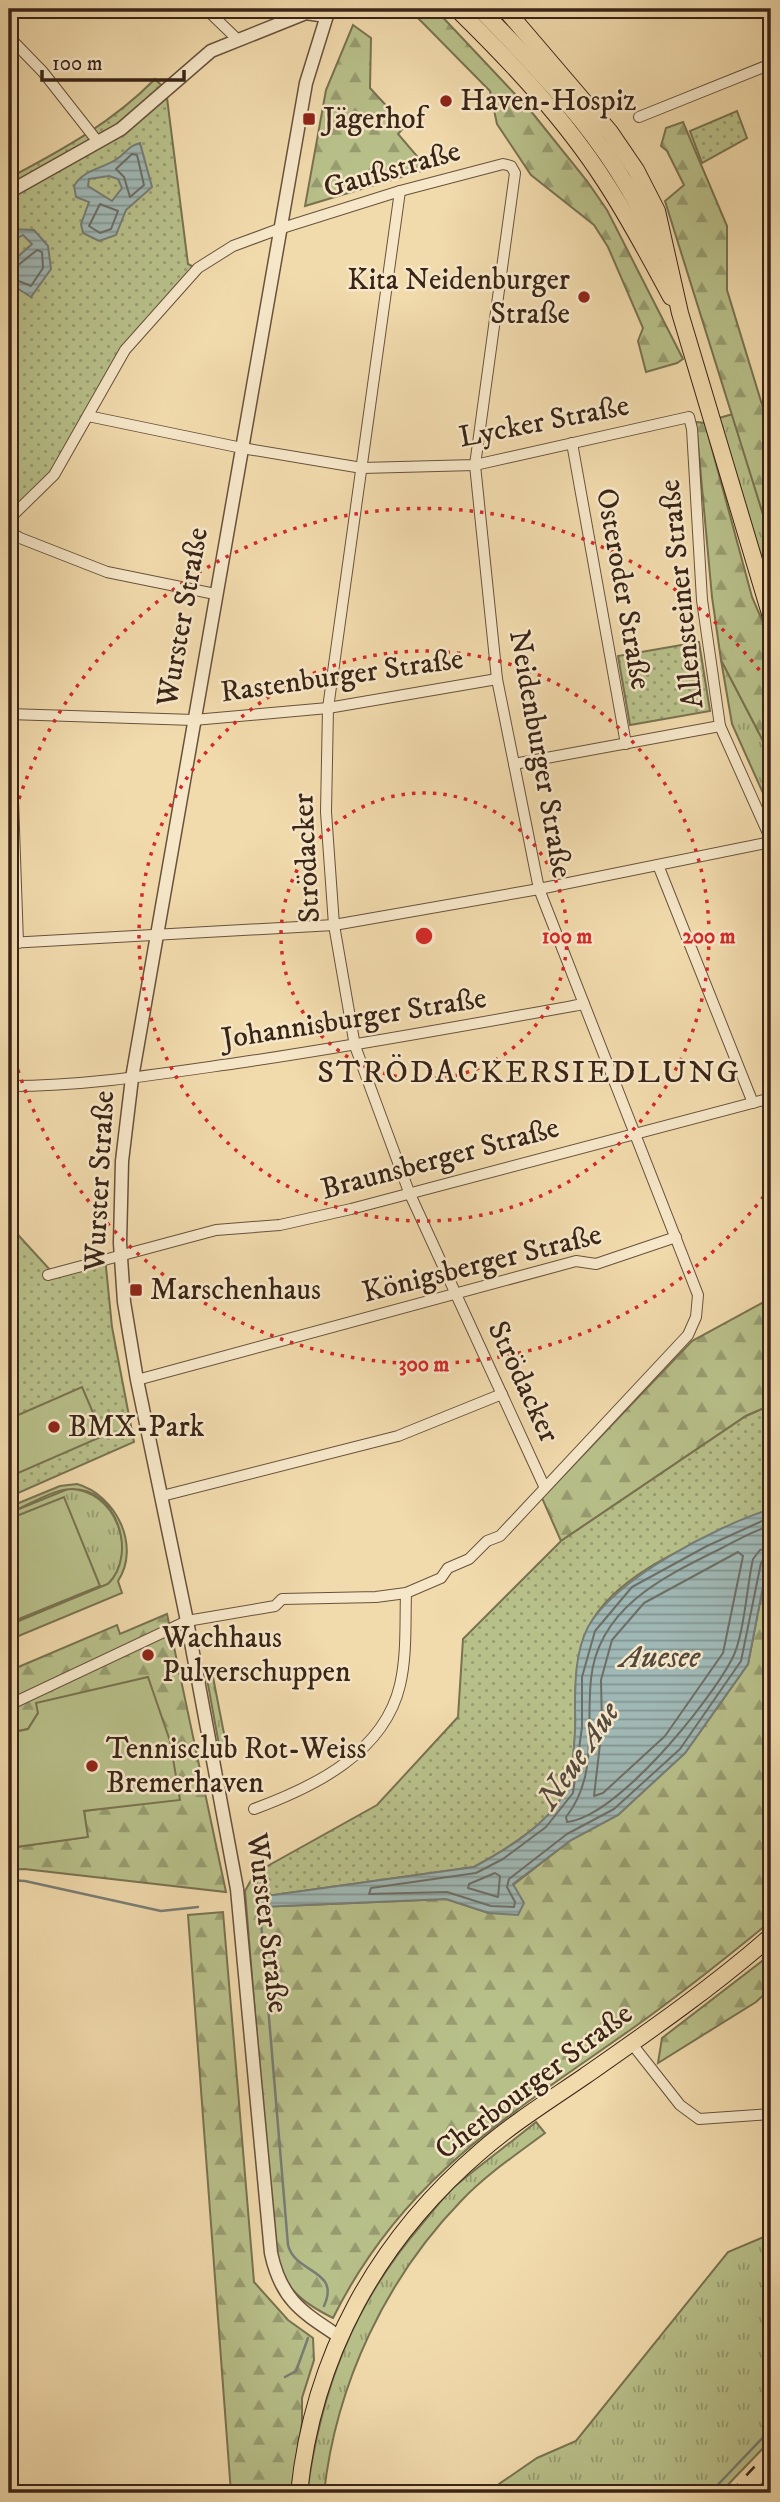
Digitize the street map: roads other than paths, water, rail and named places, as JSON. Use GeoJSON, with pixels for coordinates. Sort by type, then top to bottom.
{"type":"FeatureCollection","features":[{"type":"Feature","properties":{"kind":"main road"},"geometry":{"type":"LineString","coordinates":[[457,9],[547,107],[604,180],[680,313]]}},
{"type":"Feature","properties":{"kind":"main road"},"geometry":{"type":"LineString","coordinates":[[480,9],[572,108],[617,167],[653,235],[680,313],[771,617]]}},
{"type":"Feature","properties":{"kind":"main road"},"geometry":{"type":"LineString","coordinates":[[505,9],[610,132],[643,183],[662,225],[680,313]]}},
{"type":"Feature","properties":{"kind":"main road","name":"Cherbourger Straße"},"geometry":{"type":"LineString","coordinates":[[340,2337],[380,2259],[428,2200],[503,2133],[632,2043],[738,1965],[771,1936]]}},
{"type":"Feature","properties":{"kind":"main road"},"geometry":{"type":"LineString","coordinates":[[299,2493],[320,2392],[340,2337]]}},
{"type":"Feature","properties":{"kind":"street"},"geometry":{"type":"LineString","coordinates":[[206,9],[236,38]]}},
{"type":"Feature","properties":{"kind":"street"},"geometry":{"type":"LineString","coordinates":[[9,192],[98,142],[142,113],[188,68],[236,38],[306,13],[328,12]]}},
{"type":"Feature","properties":{"kind":"street","name":"Wurster Straße"},"geometry":{"type":"LineString","coordinates":[[328,12],[306,83],[279,229],[132,1079],[122,1161],[120,1257],[137,1380],[187,1621],[243,1930],[273,2263],[286,2295],[300,2311],[340,2337]]}},
{"type":"Feature","properties":{"kind":"street"},"geometry":{"type":"LineString","coordinates":[[9,37],[43,72],[98,142]]}},
{"type":"Feature","properties":{"kind":"street"},"geometry":{"type":"LineString","coordinates":[[639,117],[771,64]]}},
{"type":"Feature","properties":{"kind":"street","name":"Gaußstraße"},"geometry":{"type":"LineString","coordinates":[[9,519],[54,475],[125,350],[191,274],[233,246],[400,191],[503,164],[511,166],[515,173]]}},
{"type":"Feature","properties":{"kind":"street","name":"Neidenburger Straße"},"geometry":{"type":"LineString","coordinates":[[515,173],[475,465],[497,679],[539,889],[698,1295],[696,1317],[688,1335],[544,1486]]}},
{"type":"Feature","properties":{"kind":"street","name":"Strödacker"},"geometry":{"type":"LineString","coordinates":[[400,191],[328,708],[326,812],[334,925],[355,1046],[409,1192],[544,1486]]}},
{"type":"Feature","properties":{"kind":"street","name":"Lycker Straße"},"geometry":{"type":"LineString","coordinates":[[88,416],[362,468],[475,465],[689,417]]}},
{"type":"Feature","properties":{"kind":"street","name":"Allensteiner Straße"},"geometry":{"type":"LineString","coordinates":[[689,417],[692,429],[702,600],[720,726],[771,841]]}},
{"type":"Feature","properties":{"kind":"street","name":"Osteroder Straße"},"geometry":{"type":"LineString","coordinates":[[572,443],[626,744]]}},
{"type":"Feature","properties":{"kind":"street"},"geometry":{"type":"LineString","coordinates":[[9,531],[20,538],[107,572],[215,594]]}},
{"type":"Feature","properties":{"kind":"street","name":"Rastenburger Straße"},"geometry":{"type":"LineString","coordinates":[[9,715],[194,720],[328,708],[497,679]]}},
{"type":"Feature","properties":{"kind":"street"},"geometry":{"type":"LineString","coordinates":[[9,715],[13,943],[334,925],[539,889],[771,841]]}},
{"type":"Feature","properties":{"kind":"street"},"geometry":{"type":"LineString","coordinates":[[514,764],[720,726]]}},
{"type":"Feature","properties":{"kind":"street"},"geometry":{"type":"LineString","coordinates":[[658,865],[753,1103]]}},
{"type":"Feature","properties":{"kind":"street","name":"Johannisburger Straße"},"geometry":{"type":"LineString","coordinates":[[9,1086],[72,1086],[132,1079],[355,1046],[584,1004]]}},
{"type":"Feature","properties":{"kind":"street","name":"Braunsberger Straße"},"geometry":{"type":"LineString","coordinates":[[48,1275],[216,1230],[280,1225],[771,1098]]}},
{"type":"Feature","properties":{"kind":"street","name":"Königsberger Straße"},"geometry":{"type":"LineString","coordinates":[[137,1380],[576,1261],[596,1264],[676,1237]]}},
{"type":"Feature","properties":{"kind":"street"},"geometry":{"type":"LineString","coordinates":[[162,1496],[398,1436],[502,1394]]}},
{"type":"Feature","properties":{"kind":"street"},"geometry":{"type":"LineString","coordinates":[[9,1705],[187,1621],[275,1606],[282,1599],[376,1597],[406,1593],[441,1578],[448,1568],[469,1559],[487,1541],[500,1536],[544,1486]]}},
{"type":"Feature","properties":{"kind":"street"},"geometry":{"type":"LineString","coordinates":[[254,1809],[289,1796],[338,1768],[369,1743],[382,1725],[393,1706],[403,1668],[406,1593]]}},
{"type":"Feature","properties":{"kind":"street"},"geometry":{"type":"LineString","coordinates":[[632,2043],[680,2105],[699,2119],[771,2114]]}},
{"type":"Feature","properties":{"kind":"water"},"geometry":{"type":"Polygon","coordinates":[[[140,143],[152,187],[126,210],[116,235],[99,241],[83,233],[81,224],[89,202],[76,197],[74,186],[83,176],[117,159],[140,143]],[[109,176],[89,179],[88,186],[112,201],[122,188],[118,179],[109,176]]]}},
{"type":"Feature","properties":{"kind":"water"},"geometry":{"type":"Polygon","coordinates":[[[9,229],[34,230],[48,246],[51,269],[31,297],[9,283],[9,256],[13,261],[32,244],[23,235],[9,243],[9,229]]]}},
{"type":"Feature","properties":{"kind":"water","name":"Auesee"},"geometry":{"type":"Polygon","coordinates":[[[768,1510],[771,1514],[771,1545],[748,1664],[685,1753],[618,1815],[571,1840],[513,1884],[524,1903],[518,1915],[489,1913],[446,1899],[260,1907],[259,1897],[474,1867],[524,1836],[556,1806],[567,1787],[572,1766],[578,1657],[588,1627],[601,1609],[643,1573],[669,1557],[722,1528],[768,1510]]]}},
{"type":"Feature","properties":{"kind":"waterway","name":"Neue Aue"},"geometry":{"type":"LineString","coordinates":[[9,1880],[25,1881],[161,1911],[198,1907]]}},
{"type":"Feature","properties":{"kind":"waterway"},"geometry":{"type":"LineString","coordinates":[[261,1922],[288,2245],[299,2262],[322,2278],[327,2285],[328,2294],[324,2306]]}},
{"type":"Feature","properties":{"kind":"waterway"},"geometry":{"type":"LineString","coordinates":[[285,2377],[296,2371],[308,2338]]}},
{"type":"Feature","properties":{"kind":"waterway"},"geometry":{"type":"LineString","coordinates":[[710,2493],[771,2429]]}},
{"type":"Feature","properties":{"kind":"waterway"},"geometry":{"type":"LineString","coordinates":[[753,2493],[771,2475]]}},
{"type":"Feature","properties":{"kind":"railway"},"geometry":{"type":"LineString","coordinates":[[730,2493],[771,2449]]}},
{"type":"Feature","properties":{"kind":"place","name":"Haven-Hospiz"},"geometry":{"type":"Point","coordinates":[446,101]}},
{"type":"Feature","properties":{"kind":"place","name":"Jägerhof"},"geometry":{"type":"Point","coordinates":[309,119]}},
{"type":"Feature","properties":{"kind":"place","name":"Kita Neidenburger Straße"},"geometry":{"type":"Point","coordinates":[584,297]}},
{"type":"Feature","properties":{"kind":"place","name":"Marschenhaus"},"geometry":{"type":"Point","coordinates":[136,1290]}},
{"type":"Feature","properties":{"kind":"place","name":"BMX-Park"},"geometry":{"type":"Point","coordinates":[54,1427]}},
{"type":"Feature","properties":{"kind":"place","name":"Wachhaus Pulverschuppen"},"geometry":{"type":"Point","coordinates":[148,1655]}},
{"type":"Feature","properties":{"kind":"place","name":"Tennisclub Rot-Weiss Bremerhaven"},"geometry":{"type":"Point","coordinates":[92,1766]}},
{"type":"Feature","properties":{"kind":"district","name":"STRÖDACKERSIEDLUNG"},"geometry":{"type":"Point","coordinates":[529,1073]}}]}
